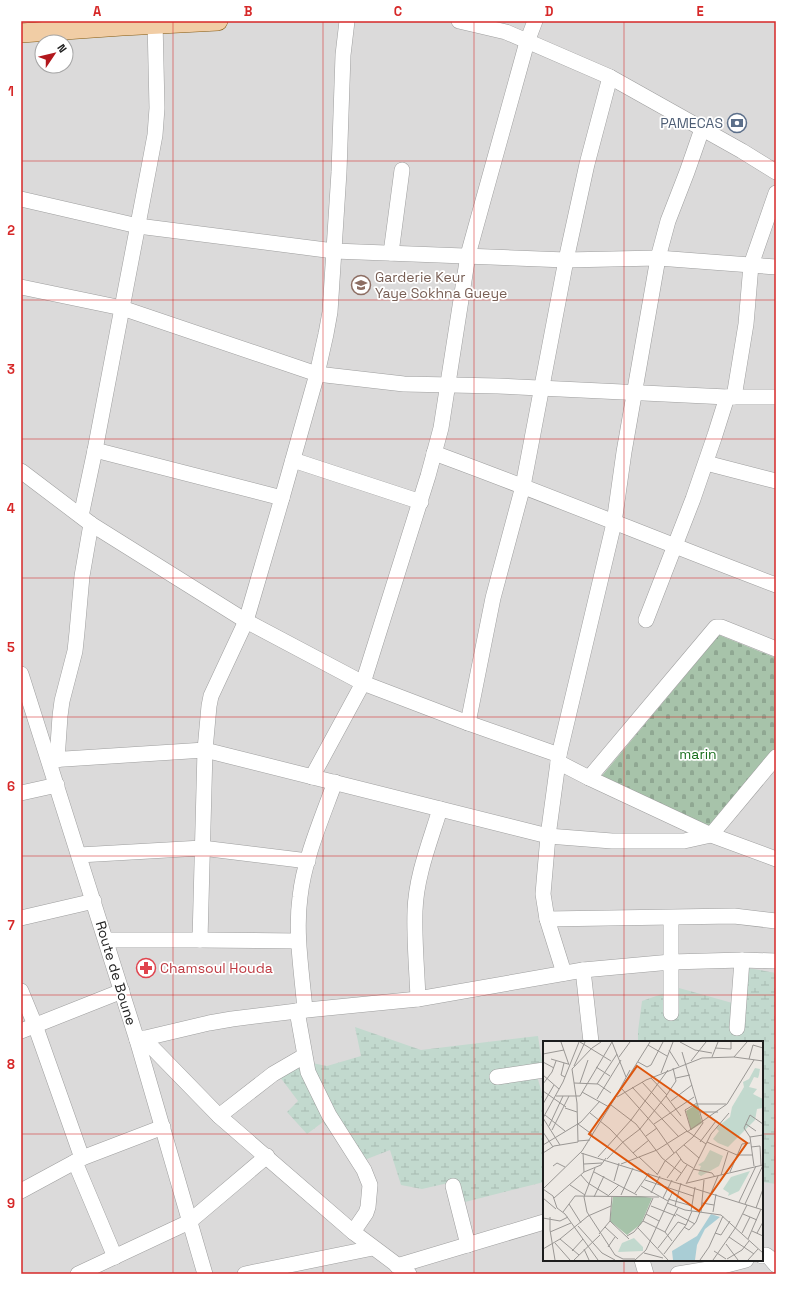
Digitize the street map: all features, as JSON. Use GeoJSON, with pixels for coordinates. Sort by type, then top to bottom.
{"type":"FeatureCollection","features":[{"type":"Feature","properties":{"kind":"main road"},"geometry":{"type":"LineString","coordinates":[[21,33],[53,26],[218,21]]}},
{"type":"Feature","properties":{"kind":"street"},"geometry":{"type":"LineString","coordinates":[[200,940],[205,750],[211,696],[246,621],[317,374],[330,312],[343,55],[347,21]]}},
{"type":"Feature","properties":{"kind":"street"},"geometry":{"type":"LineString","coordinates":[[459,21],[506,32],[610,77],[776,172]]}},
{"type":"Feature","properties":{"kind":"street"},"geometry":{"type":"LineString","coordinates":[[312,777],[363,682],[421,502],[441,428],[468,256],[527,42],[535,21]]}},
{"type":"Feature","properties":{"kind":"street"},"geometry":{"type":"LineString","coordinates":[[155,22],[157,108],[150,167],[95,450],[86,520],[75,651],[62,701],[53,760],[205,750],[548,836],[612,841],[684,841],[711,835],[776,757]]}},
{"type":"Feature","properties":{"kind":"street"},"geometry":{"type":"LineString","coordinates":[[468,723],[494,598],[522,486],[566,260],[587,164],[610,77]]}},
{"type":"Feature","properties":{"kind":"street"},"geometry":{"type":"LineString","coordinates":[[564,973],[547,919],[543,894],[548,836],[558,759],[614,523],[624,452],[658,258],[668,221],[702,129]]}},
{"type":"Feature","properties":{"kind":"street"},"geometry":{"type":"LineString","coordinates":[[391,253],[402,170]]}},
{"type":"Feature","properties":{"kind":"street"},"geometry":{"type":"LineString","coordinates":[[646,620],[730,397],[746,324],[751,265],[776,192]]}},
{"type":"Feature","properties":{"kind":"street"},"geometry":{"type":"LineString","coordinates":[[21,199],[138,226],[334,251],[566,260],[658,258],[776,266]]}},
{"type":"Feature","properties":{"kind":"street"},"geometry":{"type":"LineString","coordinates":[[21,287],[122,308],[317,374],[390,382],[730,397],[776,397]]}},
{"type":"Feature","properties":{"kind":"street"},"geometry":{"type":"LineString","coordinates":[[95,450],[282,498]]}},
{"type":"Feature","properties":{"kind":"street"},"geometry":{"type":"LineString","coordinates":[[434,453],[776,584]]}},
{"type":"Feature","properties":{"kind":"street"},"geometry":{"type":"LineString","coordinates":[[293,460],[421,502]]}},
{"type":"Feature","properties":{"kind":"street"},"geometry":{"type":"LineString","coordinates":[[706,463],[776,481]]}},
{"type":"Feature","properties":{"kind":"street"},"geometry":{"type":"LineString","coordinates":[[21,471],[86,520],[246,621],[363,682],[558,759],[589,778],[711,835],[776,859]]}},
{"type":"Feature","properties":{"kind":"street"},"geometry":{"type":"LineString","coordinates":[[589,778],[716,627],[721,627],[776,649]]}},
{"type":"Feature","properties":{"kind":"street","name":"Route de Boune"},"geometry":{"type":"LineString","coordinates":[[22,682],[53,760],[57,785],[122,991],[140,1039],[205,1274]]}},
{"type":"Feature","properties":{"kind":"street"},"geometry":{"type":"LineString","coordinates":[[335,782],[308,861],[300,896],[298,941],[304,1056],[308,1072],[316,1092],[364,1170],[370,1185],[366,1213],[353,1232]]}},
{"type":"Feature","properties":{"kind":"street"},"geometry":{"type":"LineString","coordinates":[[21,793],[57,785]]}},
{"type":"Feature","properties":{"kind":"street"},"geometry":{"type":"LineString","coordinates":[[418,1000],[415,910],[419,881],[440,809]]}},
{"type":"Feature","properties":{"kind":"street"},"geometry":{"type":"LineString","coordinates":[[79,855],[202,848],[308,861]]}},
{"type":"Feature","properties":{"kind":"street"},"geometry":{"type":"LineString","coordinates":[[21,918],[94,901]]}},
{"type":"Feature","properties":{"kind":"street"},"geometry":{"type":"LineString","coordinates":[[547,919],[734,916],[776,921]]}},
{"type":"Feature","properties":{"kind":"street"},"geometry":{"type":"LineString","coordinates":[[671,918],[671,1013]]}},
{"type":"Feature","properties":{"kind":"street"},"geometry":{"type":"LineString","coordinates":[[106,940],[298,941]]}},
{"type":"Feature","properties":{"kind":"street"},"geometry":{"type":"LineString","coordinates":[[737,1028],[742,960]]}},
{"type":"Feature","properties":{"kind":"street"},"geometry":{"type":"LineString","coordinates":[[140,1039],[209,1023],[302,1011],[418,1000],[582,970],[671,962],[742,960],[776,961]]}},
{"type":"Feature","properties":{"kind":"street"},"geometry":{"type":"LineString","coordinates":[[582,970],[591,1041]]}},
{"type":"Feature","properties":{"kind":"street"},"geometry":{"type":"LineString","coordinates":[[21,991],[35,1025],[78,1160],[115,1257]]}},
{"type":"Feature","properties":{"kind":"street"},"geometry":{"type":"LineString","coordinates":[[21,1030],[122,991]]}},
{"type":"Feature","properties":{"kind":"street"},"geometry":{"type":"LineString","coordinates":[[140,1039],[220,1116],[353,1232],[403,1270],[468,1245],[543,1222]]}},
{"type":"Feature","properties":{"kind":"street"},"geometry":{"type":"LineString","coordinates":[[220,1116],[273,1074],[304,1056]]}},
{"type":"Feature","properties":{"kind":"street"},"geometry":{"type":"LineString","coordinates":[[497,1076],[543,1070]]}},
{"type":"Feature","properties":{"kind":"street"},"geometry":{"type":"LineString","coordinates":[[21,1191],[78,1160],[163,1126]]}},
{"type":"Feature","properties":{"kind":"street"},"geometry":{"type":"LineString","coordinates":[[78,1274],[190,1222],[267,1156]]}},
{"type":"Feature","properties":{"kind":"street"},"geometry":{"type":"LineString","coordinates":[[453,1186],[468,1245]]}},
{"type":"Feature","properties":{"kind":"street"},"geometry":{"type":"LineString","coordinates":[[245,1274],[373,1248]]}},
{"type":"Feature","properties":{"kind":"street"},"geometry":{"type":"LineString","coordinates":[[763,1256],[766,1255],[776,1265]]}},
{"type":"Feature","properties":{"kind":"street"},"geometry":{"type":"LineString","coordinates":[[642,1261],[646,1274]]}},
{"type":"Feature","properties":{"kind":"street"},"geometry":{"type":"LineString","coordinates":[[678,1274],[718,1271],[743,1261]]}},
{"type":"Feature","properties":{"kind":"shaded area"},"geometry":{"type":"Polygon","coordinates":[[[21,21],[776,21],[776,1274],[21,1274],[21,21]]]}},
{"type":"Feature","properties":{"kind":"green space","name":"marin"},"geometry":{"type":"Polygon","coordinates":[[[719,635],[776,658],[776,753],[713,829],[596,783],[719,635]]]}},
{"type":"Feature","properties":{"kind":"green space"},"geometry":{"type":"Polygon","coordinates":[[[748,968],[776,973],[776,1184],[763,1182],[763,1041],[638,1041],[642,1001],[679,988],[743,1006],[748,968]]]}},
{"type":"Feature","properties":{"kind":"green space"},"geometry":{"type":"Polygon","coordinates":[[[355,1027],[421,1050],[538,1036],[543,1068],[543,1075],[537,1076],[543,1097],[543,1182],[465,1202],[457,1181],[422,1189],[401,1185],[390,1150],[367,1159],[353,1161],[323,1122],[307,1134],[287,1112],[298,1101],[280,1077],[302,1061],[327,1066],[361,1056],[355,1027]]]}},
{"type":"Feature","properties":{"kind":"place","name":"PAMECAS"},"geometry":{"type":"Point","coordinates":[737,123]}},
{"type":"Feature","properties":{"kind":"place","name":"Garderie Keur Yaye Sokhna Gueye"},"geometry":{"type":"Point","coordinates":[361,285]}},
{"type":"Feature","properties":{"kind":"place","name":"Chamsoul Houda"},"geometry":{"type":"Point","coordinates":[146,968]}}]}
